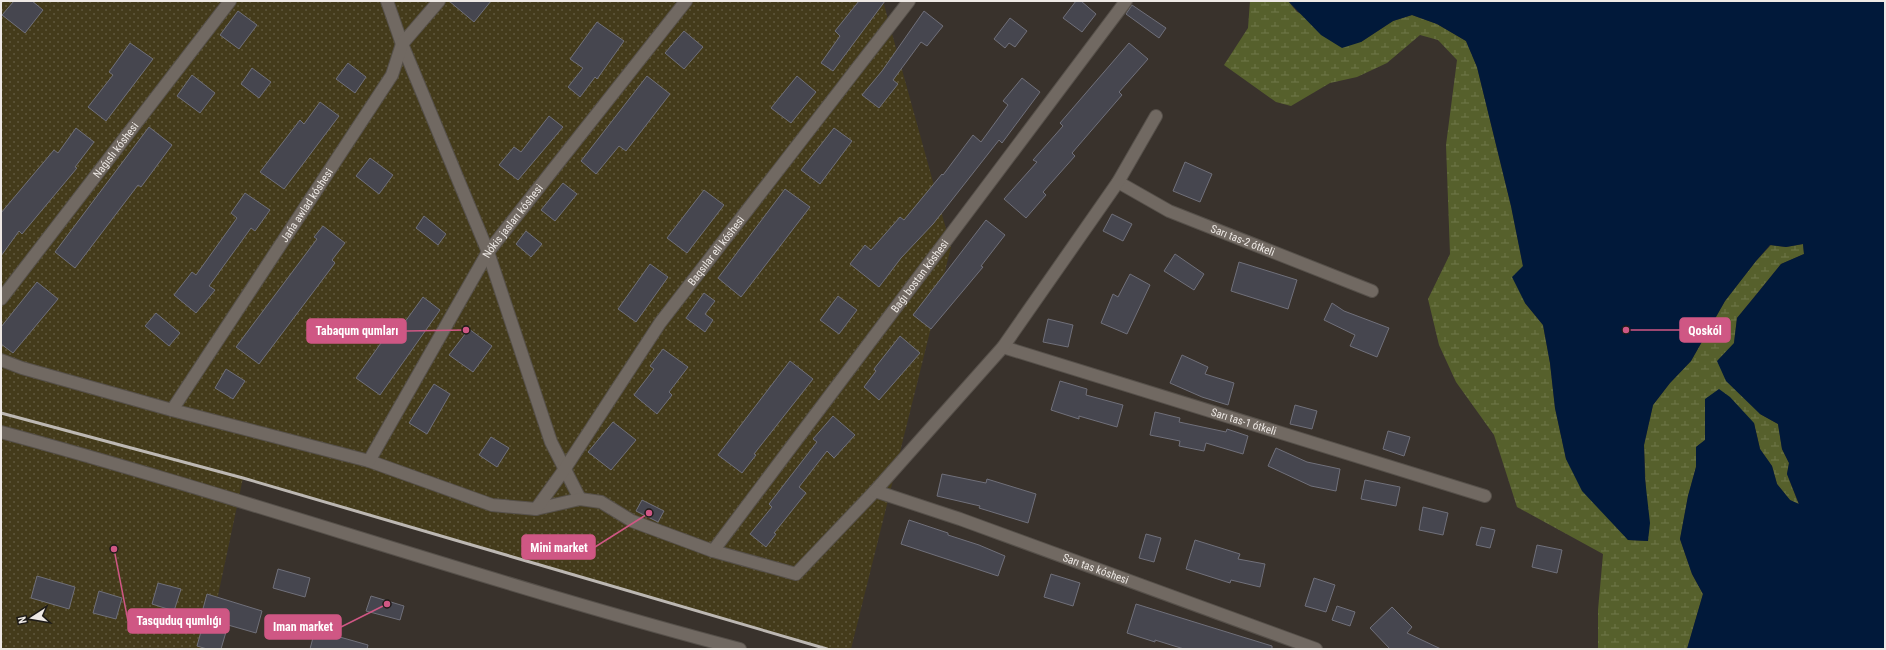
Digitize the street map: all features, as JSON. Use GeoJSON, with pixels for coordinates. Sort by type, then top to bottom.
{"type":"FeatureCollection","features":[{"type":"Feature","properties":{"kind":"street","name":"Naǵıslı kóshesi"},"geometry":{"type":"LineString","coordinates":[[1,299],[230,1]]}},
{"type":"Feature","properties":{"kind":"street"},"geometry":{"type":"LineString","coordinates":[[387,1],[402,44],[488,252],[551,442],[580,499]]}},
{"type":"Feature","properties":{"kind":"street","name":"Jańa awlad kóshesi"},"geometry":{"type":"LineString","coordinates":[[172,410],[392,76],[402,44],[439,1]]}},
{"type":"Feature","properties":{"kind":"street","name":"Nókis jasları kóshesi"},"geometry":{"type":"LineString","coordinates":[[369,461],[488,252],[686,1]]}},
{"type":"Feature","properties":{"kind":"street","name":"Baqsılar eli kóshesi"},"geometry":{"type":"LineString","coordinates":[[536,509],[564,470],[660,323],[909,1]]}},
{"type":"Feature","properties":{"kind":"street","name":"Baǵı bostan kóshesi"},"geometry":{"type":"LineString","coordinates":[[713,551],[1126,1]]}},
{"type":"Feature","properties":{"kind":"street"},"geometry":{"type":"LineString","coordinates":[[1,360],[22,368],[172,410],[369,461],[492,505],[536,509],[580,499],[601,502],[632,521],[713,551],[796,574],[875,491],[1003,347],[1118,182],[1156,116]]}},
{"type":"Feature","properties":{"kind":"street","name":"Sarı tas-2 ótkeli"},"geometry":{"type":"LineString","coordinates":[[1118,182],[1169,211],[1372,291]]}},
{"type":"Feature","properties":{"kind":"street","name":"Sarı tas-1 ótkeli"},"geometry":{"type":"LineString","coordinates":[[1003,347],[1485,496]]}},
{"type":"Feature","properties":{"kind":"street"},"geometry":{"type":"LineString","coordinates":[[1,432],[118,464],[630,620],[740,649]]}},
{"type":"Feature","properties":{"kind":"street","name":"Sarı tas kóshesi"},"geometry":{"type":"LineString","coordinates":[[875,491],[960,519],[1316,649]]}},
{"type":"Feature","properties":{"kind":"green space"},"geometry":{"type":"Polygon","coordinates":[[[1250,1],[1288,1],[1297,12],[1361,42],[1393,21],[1412,15],[1437,24],[1466,41],[1477,67],[1511,206],[1523,266],[1525,303],[1543,325],[1550,363],[1555,408],[1566,459],[1628,540],[1648,541],[1644,445],[1653,405],[1670,383],[1691,361],[1725,301],[1756,261],[1771,245],[1786,247],[1803,244],[1804,254],[1781,264],[1737,318],[1734,343],[1760,414],[1778,424],[1782,449],[1789,463],[1787,474],[1799,505],[1790,500],[1777,484],[1772,466],[1760,449],[1754,423],[1705,440],[1696,447],[1696,467],[1688,496],[1680,539],[1692,574],[1703,594],[1687,649],[1598,649],[1598,610],[1603,554],[1517,507],[1494,435],[1456,382],[1439,345],[1428,299],[1450,254],[1446,145],[1457,60],[1438,40],[1420,35],[1387,63],[1357,77],[1330,83],[1291,106],[1276,102],[1224,65],[1248,28],[1250,1]]]}},
{"type":"Feature","properties":{"kind":"sand"},"geometry":{"type":"Polygon","coordinates":[[[1,1],[883,1],[951,247],[851,649],[827,649],[243,478],[213,619],[212,649],[1,649],[1,1]]]}},
{"type":"Feature","properties":{"kind":"water"},"geometry":{"type":"Polygon","coordinates":[[[1288,1],[1885,1],[1885,649],[1687,649],[1703,594],[1692,574],[1680,539],[1688,496],[1696,467],[1696,447],[1705,440],[1705,399],[1719,389],[1730,397],[1754,423],[1760,449],[1772,466],[1777,484],[1790,500],[1799,504],[1787,474],[1789,463],[1782,449],[1778,424],[1760,414],[1726,381],[1717,361],[1734,343],[1737,318],[1781,264],[1804,254],[1803,244],[1786,247],[1770,245],[1725,301],[1691,361],[1670,383],[1653,405],[1644,445],[1645,479],[1650,523],[1648,541],[1628,540],[1582,491],[1566,459],[1555,408],[1550,363],[1543,325],[1525,303],[1512,277],[1523,266],[1511,206],[1477,67],[1466,41],[1437,24],[1412,15],[1393,21],[1361,42],[1342,48],[1321,35],[1288,1]]]}},
{"type":"Feature","properties":{"kind":"building"},"geometry":{"type":"Polygon","coordinates":[[[14,1],[32,1],[43,10],[25,33],[2,15],[14,1]]]}},
{"type":"Feature","properties":{"kind":"building"},"geometry":{"type":"Polygon","coordinates":[[[449,1],[491,1],[474,22],[449,1]]]}},
{"type":"Feature","properties":{"kind":"building"},"geometry":{"type":"Polygon","coordinates":[[[859,1],[885,1],[833,71],[821,63],[840,36],[835,31],[859,1]]]}},
{"type":"Feature","properties":{"kind":"building"},"geometry":{"type":"Polygon","coordinates":[[[1076,1],[1081,1],[1096,14],[1082,32],[1063,18],[1076,1]]]}},
{"type":"Feature","properties":{"kind":"building"},"geometry":{"type":"Polygon","coordinates":[[[1132,5],[1166,28],[1159,38],[1126,14],[1132,5]]]}},
{"type":"Feature","properties":{"kind":"building"},"geometry":{"type":"Polygon","coordinates":[[[238,11],[257,25],[239,49],[220,35],[238,11]]]}},
{"type":"Feature","properties":{"kind":"building"},"geometry":{"type":"Polygon","coordinates":[[[924,11],[943,26],[927,46],[921,42],[893,80],[898,84],[879,108],[862,95],[882,71],[924,11]]]}},
{"type":"Feature","properties":{"kind":"building"},"geometry":{"type":"Polygon","coordinates":[[[1010,18],[1027,31],[1015,47],[1009,43],[1005,48],[994,39],[1010,18]]]}},
{"type":"Feature","properties":{"kind":"building"},"geometry":{"type":"Polygon","coordinates":[[[597,22],[624,41],[597,79],[595,77],[580,97],[568,87],[583,68],[570,59],[597,22]]]}},
{"type":"Feature","properties":{"kind":"building"},"geometry":{"type":"Polygon","coordinates":[[[684,31],[703,47],[684,69],[665,53],[684,31]]]}},
{"type":"Feature","properties":{"kind":"building"},"geometry":{"type":"Polygon","coordinates":[[[130,43],[153,59],[106,121],[88,107],[113,75],[109,72],[130,43]]]}},
{"type":"Feature","properties":{"kind":"building"},"geometry":{"type":"Polygon","coordinates":[[[1129,43],[1148,59],[1119,92],[1122,95],[1072,153],[1075,156],[1043,192],[1046,195],[1026,218],[1004,199],[1037,162],[1033,160],[1063,126],[1060,123],[1129,43]]]}},
{"type":"Feature","properties":{"kind":"building"},"geometry":{"type":"Polygon","coordinates":[[[348,63],[366,77],[355,93],[336,79],[348,63]]]}},
{"type":"Feature","properties":{"kind":"building"},"geometry":{"type":"Polygon","coordinates":[[[252,68],[271,82],[259,98],[241,84],[252,68]]]}},
{"type":"Feature","properties":{"kind":"building"},"geometry":{"type":"Polygon","coordinates":[[[192,75],[215,93],[200,113],[177,96],[192,75]]]}},
{"type":"Feature","properties":{"kind":"building"},"geometry":{"type":"Polygon","coordinates":[[[647,76],[670,94],[626,151],[619,146],[596,174],[581,161],[647,76]]]}},
{"type":"Feature","properties":{"kind":"building"},"geometry":{"type":"Polygon","coordinates":[[[797,76],[816,92],[791,123],[771,108],[797,76]]]}},
{"type":"Feature","properties":{"kind":"building"},"geometry":{"type":"Polygon","coordinates":[[[1022,78],[1040,92],[1002,143],[999,140],[933,224],[901,258],[879,287],[850,264],[865,245],[871,250],[900,217],[904,220],[942,174],[943,175],[973,135],[981,142],[1008,105],[1003,101],[1022,78]]]}},
{"type":"Feature","properties":{"kind":"building"},"geometry":{"type":"Polygon","coordinates":[[[320,102],[339,116],[284,189],[260,172],[300,120],[304,124],[320,102]]]}},
{"type":"Feature","properties":{"kind":"building"},"geometry":{"type":"Polygon","coordinates":[[[549,116],[563,127],[518,180],[499,165],[514,147],[521,152],[549,116]]]}},
{"type":"Feature","properties":{"kind":"building"},"geometry":{"type":"Polygon","coordinates":[[[149,127],[172,145],[141,187],[138,185],[75,268],[55,252],[149,127]]]}},
{"type":"Feature","properties":{"kind":"building"},"geometry":{"type":"Polygon","coordinates":[[[76,128],[94,142],[75,167],[77,168],[22,234],[19,231],[1,256],[1,213],[54,150],[58,153],[76,128]]]}},
{"type":"Feature","properties":{"kind":"building"},"geometry":{"type":"Polygon","coordinates":[[[834,128],[852,141],[820,184],[801,170],[834,128]]]}},
{"type":"Feature","properties":{"kind":"building"},"geometry":{"type":"Polygon","coordinates":[[[370,158],[393,175],[379,194],[356,176],[370,158]]]}},
{"type":"Feature","properties":{"kind":"building"},"geometry":{"type":"Polygon","coordinates":[[[1185,162],[1212,174],[1200,202],[1173,191],[1185,162]]]}},
{"type":"Feature","properties":{"kind":"building"},"geometry":{"type":"Polygon","coordinates":[[[563,183],[577,194],[555,221],[541,210],[563,183]]]}},
{"type":"Feature","properties":{"kind":"building"},"geometry":{"type":"Polygon","coordinates":[[[785,189],[810,207],[741,297],[718,278],[785,189]]]}},
{"type":"Feature","properties":{"kind":"building"},"geometry":{"type":"Polygon","coordinates":[[[704,190],[724,205],[687,253],[667,238],[704,190]]]}},
{"type":"Feature","properties":{"kind":"building"},"geometry":{"type":"Polygon","coordinates":[[[245,193],[270,210],[255,231],[251,228],[209,286],[215,290],[196,313],[174,295],[192,272],[196,275],[237,218],[231,213],[245,193]]]}},
{"type":"Feature","properties":{"kind":"building"},"geometry":{"type":"Polygon","coordinates":[[[1112,214],[1132,224],[1123,241],[1103,231],[1112,214]]]}},
{"type":"Feature","properties":{"kind":"building"},"geometry":{"type":"Polygon","coordinates":[[[424,216],[446,234],[438,245],[416,228],[424,216]]]}},
{"type":"Feature","properties":{"kind":"building"},"geometry":{"type":"Polygon","coordinates":[[[986,220],[1005,235],[981,266],[983,267],[931,329],[913,315],[986,220]]]}},
{"type":"Feature","properties":{"kind":"building"},"geometry":{"type":"Polygon","coordinates":[[[323,226],[345,243],[332,260],[335,263],[259,364],[236,347],[317,239],[314,237],[323,226]]]}},
{"type":"Feature","properties":{"kind":"building"},"geometry":{"type":"Polygon","coordinates":[[[526,231],[542,244],[531,257],[516,244],[526,231]]]}},
{"type":"Feature","properties":{"kind":"building"},"geometry":{"type":"Polygon","coordinates":[[[1175,254],[1204,274],[1194,290],[1164,271],[1175,254]]]}},
{"type":"Feature","properties":{"kind":"building"},"geometry":{"type":"Polygon","coordinates":[[[1239,262],[1297,280],[1288,309],[1231,291],[1239,262]]]}},
{"type":"Feature","properties":{"kind":"building"},"geometry":{"type":"Polygon","coordinates":[[[650,264],[668,277],[636,322],[618,309],[650,264]]]}},
{"type":"Feature","properties":{"kind":"building"},"geometry":{"type":"Polygon","coordinates":[[[1130,274],[1150,285],[1127,334],[1101,323],[1113,294],[1118,297],[1130,274]]]}},
{"type":"Feature","properties":{"kind":"building"},"geometry":{"type":"Polygon","coordinates":[[[37,282],[58,299],[13,353],[1,344],[1,327],[37,282]]]}},
{"type":"Feature","properties":{"kind":"building"},"geometry":{"type":"Polygon","coordinates":[[[704,293],[715,301],[705,314],[713,320],[705,332],[686,318],[704,293]]]}},
{"type":"Feature","properties":{"kind":"building"},"geometry":{"type":"Polygon","coordinates":[[[838,296],[857,310],[839,334],[820,320],[838,296]]]}},
{"type":"Feature","properties":{"kind":"building"},"geometry":{"type":"Polygon","coordinates":[[[423,297],[440,310],[380,395],[356,378],[396,322],[402,326],[423,297]]]}},
{"type":"Feature","properties":{"kind":"building"},"geometry":{"type":"Polygon","coordinates":[[[1332,303],[1344,311],[1389,328],[1377,357],[1350,346],[1355,335],[1324,320],[1332,303]]]}},
{"type":"Feature","properties":{"kind":"building"},"geometry":{"type":"Polygon","coordinates":[[[156,313],[180,333],[169,346],[145,326],[156,313]]]}},
{"type":"Feature","properties":{"kind":"building"},"geometry":{"type":"Polygon","coordinates":[[[1048,319],[1073,325],[1068,347],[1043,342],[1048,319]]]}},
{"type":"Feature","properties":{"kind":"building"},"geometry":{"type":"Polygon","coordinates":[[[469,329],[492,346],[473,372],[449,355],[469,329]]]}},
{"type":"Feature","properties":{"kind":"building"},"geometry":{"type":"Polygon","coordinates":[[[900,336],[920,353],[879,400],[864,387],[876,371],[874,369],[900,336]]]}},
{"type":"Feature","properties":{"kind":"building"},"geometry":{"type":"Polygon","coordinates":[[[663,349],[688,367],[669,392],[672,395],[657,414],[634,395],[654,369],[650,366],[663,349]]]}},
{"type":"Feature","properties":{"kind":"building"},"geometry":{"type":"Polygon","coordinates":[[[1182,355],[1208,367],[1205,374],[1234,383],[1228,405],[1202,397],[1170,383],[1182,355]]]}},
{"type":"Feature","properties":{"kind":"building"},"geometry":{"type":"Polygon","coordinates":[[[790,361],[813,379],[754,454],[756,455],[742,473],[718,455],[790,361]]]}},
{"type":"Feature","properties":{"kind":"building"},"geometry":{"type":"Polygon","coordinates":[[[226,369],[245,381],[233,399],[215,388],[226,369]]]}},
{"type":"Feature","properties":{"kind":"building"},"geometry":{"type":"Polygon","coordinates":[[[1060,381],[1087,389],[1086,395],[1123,405],[1117,427],[1079,416],[1079,419],[1051,410],[1060,381]]]}},
{"type":"Feature","properties":{"kind":"building"},"geometry":{"type":"Polygon","coordinates":[[[434,384],[450,394],[427,434],[409,423],[434,384]]]}},
{"type":"Feature","properties":{"kind":"building"},"geometry":{"type":"Polygon","coordinates":[[[1295,405],[1317,411],[1312,429],[1290,424],[1295,405]]]}},
{"type":"Feature","properties":{"kind":"building"},"geometry":{"type":"Polygon","coordinates":[[[1155,412],[1180,418],[1179,422],[1226,432],[1227,429],[1248,436],[1243,454],[1206,443],[1204,451],[1179,446],[1180,441],[1150,435],[1155,412]]]}},
{"type":"Feature","properties":{"kind":"building"},"geometry":{"type":"Polygon","coordinates":[[[833,416],[855,435],[834,458],[827,451],[799,487],[806,493],[774,533],[776,534],[766,547],[750,534],[772,507],[769,504],[817,442],[813,439],[833,416]]]}},
{"type":"Feature","properties":{"kind":"building"},"geometry":{"type":"Polygon","coordinates":[[[613,422],[636,440],[611,470],[588,452],[613,422]]]}},
{"type":"Feature","properties":{"kind":"building"},"geometry":{"type":"Polygon","coordinates":[[[1388,431],[1410,437],[1404,456],[1383,449],[1388,431]]]}},
{"type":"Feature","properties":{"kind":"building"},"geometry":{"type":"Polygon","coordinates":[[[491,437],[509,448],[497,467],[479,455],[491,437]]]}},
{"type":"Feature","properties":{"kind":"building"},"geometry":{"type":"Polygon","coordinates":[[[1276,448],[1307,462],[1340,469],[1336,491],[1311,486],[1268,466],[1276,448]]]}},
{"type":"Feature","properties":{"kind":"building"},"geometry":{"type":"Polygon","coordinates":[[[942,474],[986,483],[987,479],[1036,494],[1028,523],[979,508],[980,506],[937,496],[942,474]]]}},
{"type":"Feature","properties":{"kind":"building"},"geometry":{"type":"Polygon","coordinates":[[[1365,480],[1400,487],[1396,506],[1361,499],[1365,480]]]}},
{"type":"Feature","properties":{"kind":"building"},"geometry":{"type":"Polygon","coordinates":[[[642,500],[664,511],[658,522],[636,511],[642,500]]]}},
{"type":"Feature","properties":{"kind":"building"},"geometry":{"type":"Polygon","coordinates":[[[1423,507],[1448,513],[1443,535],[1419,530],[1423,507]]]}},
{"type":"Feature","properties":{"kind":"building"},"geometry":{"type":"Polygon","coordinates":[[[909,520],[948,533],[948,535],[979,545],[1005,556],[998,576],[901,544],[909,520]]]}},
{"type":"Feature","properties":{"kind":"building"},"geometry":{"type":"Polygon","coordinates":[[[1481,527],[1495,530],[1490,548],[1476,545],[1481,527]]]}},
{"type":"Feature","properties":{"kind":"building"},"geometry":{"type":"Polygon","coordinates":[[[1146,534],[1161,538],[1154,562],[1139,558],[1146,534]]]}},
{"type":"Feature","properties":{"kind":"building"},"geometry":{"type":"Polygon","coordinates":[[[1195,540],[1240,554],[1238,559],[1265,564],[1260,587],[1231,580],[1230,583],[1186,569],[1195,540]]]}},
{"type":"Feature","properties":{"kind":"building"},"geometry":{"type":"Polygon","coordinates":[[[1537,545],[1562,550],[1557,573],[1532,567],[1537,545]]]}},
{"type":"Feature","properties":{"kind":"building"},"geometry":{"type":"Polygon","coordinates":[[[278,569],[310,578],[305,597],[273,588],[278,569]]]}},
{"type":"Feature","properties":{"kind":"building"},"geometry":{"type":"Polygon","coordinates":[[[1051,574],[1080,583],[1073,606],[1044,597],[1051,574]]]}},
{"type":"Feature","properties":{"kind":"building"},"geometry":{"type":"Polygon","coordinates":[[[37,576],[75,587],[69,609],[31,598],[37,576]]]}},
{"type":"Feature","properties":{"kind":"building"},"geometry":{"type":"Polygon","coordinates":[[[1314,578],[1335,585],[1326,612],[1305,606],[1314,578]]]}},
{"type":"Feature","properties":{"kind":"building"},"geometry":{"type":"Polygon","coordinates":[[[158,583],[181,589],[174,611],[152,604],[158,583]]]}},
{"type":"Feature","properties":{"kind":"building"},"geometry":{"type":"Polygon","coordinates":[[[99,591],[122,598],[116,619],[93,613],[99,591]]]}},
{"type":"Feature","properties":{"kind":"building"},"geometry":{"type":"Polygon","coordinates":[[[207,594],[262,611],[256,633],[228,625],[221,649],[207,649],[197,646],[205,617],[201,616],[207,594]]]}},
{"type":"Feature","properties":{"kind":"building"},"geometry":{"type":"Polygon","coordinates":[[[371,596],[404,606],[400,620],[366,611],[371,596]]]}},
{"type":"Feature","properties":{"kind":"building"},"geometry":{"type":"Polygon","coordinates":[[[1136,604],[1272,646],[1272,649],[1184,649],[1127,633],[1136,604]]]}},
{"type":"Feature","properties":{"kind":"building"},"geometry":{"type":"Polygon","coordinates":[[[1337,606],[1355,612],[1350,626],[1332,620],[1337,606]]]}},
{"type":"Feature","properties":{"kind":"building"},"geometry":{"type":"Polygon","coordinates":[[[1392,607],[1412,627],[1407,633],[1441,649],[1390,649],[1370,628],[1392,607]]]}},
{"type":"Feature","properties":{"kind":"building"},"geometry":{"type":"Polygon","coordinates":[[[315,630],[368,645],[367,649],[310,649],[315,630]]]}},
{"type":"Feature","properties":{"kind":"railway"},"geometry":{"type":"LineString","coordinates":[[1,413],[243,478],[827,649]]}},
{"type":"Feature","properties":{"kind":"place","name":"Tabaqum qumları"},"geometry":{"type":"Point","coordinates":[466,330]}},
{"type":"Feature","properties":{"kind":"place","name":"Qoskól"},"geometry":{"type":"Point","coordinates":[1626,330]}},
{"type":"Feature","properties":{"kind":"place","name":"Mini market"},"geometry":{"type":"Point","coordinates":[649,513]}},
{"type":"Feature","properties":{"kind":"place","name":"Tasquduq qumlıǵı"},"geometry":{"type":"Point","coordinates":[114,549]}},
{"type":"Feature","properties":{"kind":"place","name":"Iman market"},"geometry":{"type":"Point","coordinates":[387,604]}}]}
